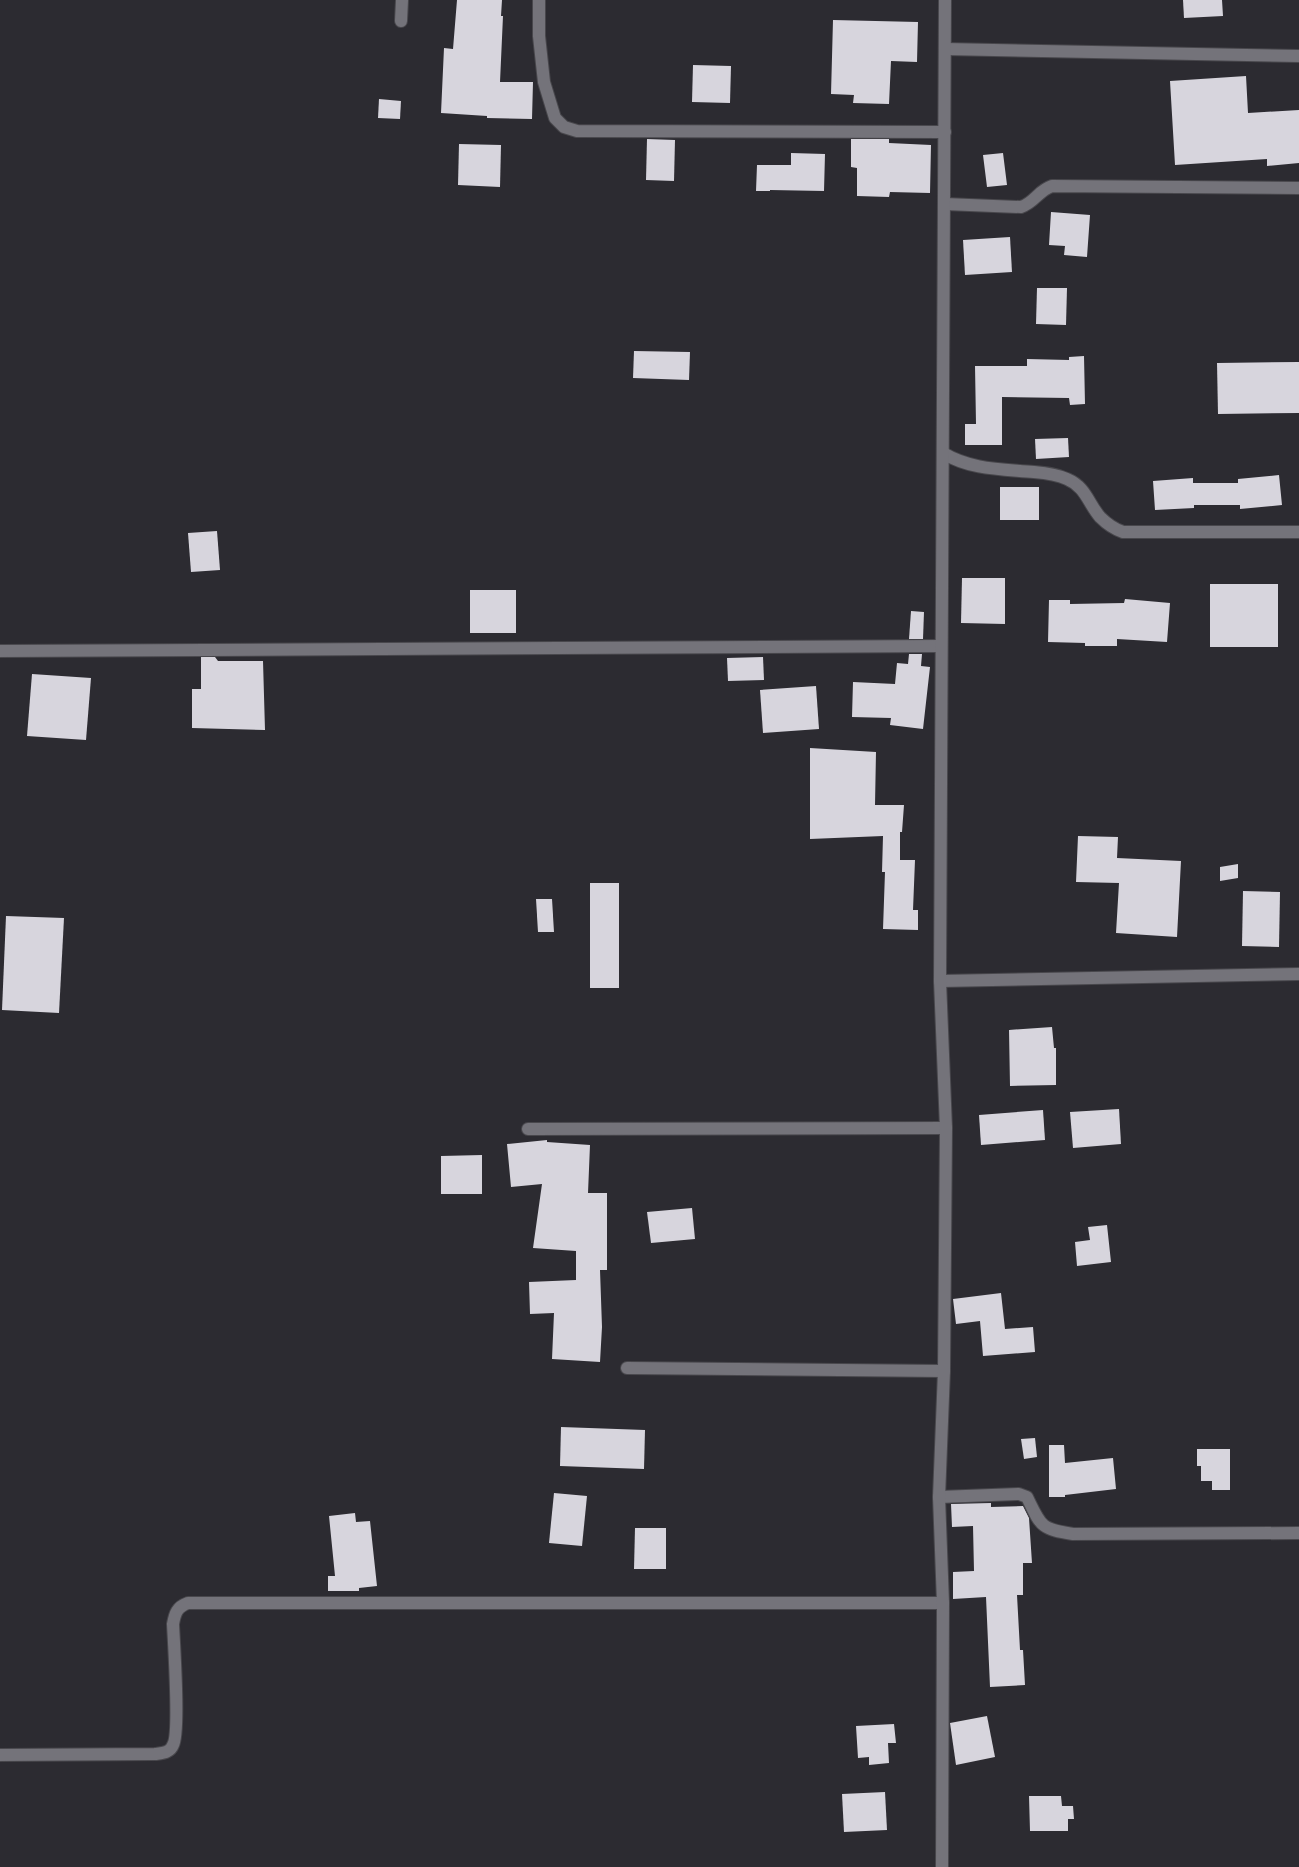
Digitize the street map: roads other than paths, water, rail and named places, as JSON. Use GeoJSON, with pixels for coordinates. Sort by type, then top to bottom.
{"type":"FeatureCollection","features":[{"type":"Feature","properties":{"kind":"street"},"geometry":{"type":"LineString","coordinates":[[401,21],[402,0]]}},
{"type":"Feature","properties":{"kind":"street"},"geometry":{"type":"LineString","coordinates":[[539,0],[539,36],[544,82],[555,118],[564,127],[577,131],[945,132]]}},
{"type":"Feature","properties":{"kind":"street"},"geometry":{"type":"LineString","coordinates":[[942,1867],[943,1603],[939,1497],[944,1371],[946,1128],[940,981],[945,0]]}},
{"type":"Feature","properties":{"kind":"street"},"geometry":{"type":"LineString","coordinates":[[945,49],[1299,56]]}},
{"type":"Feature","properties":{"kind":"street"},"geometry":{"type":"LineString","coordinates":[[945,204],[1021,207],[1029,203],[1046,188],[1058,186],[1299,188]]}},
{"type":"Feature","properties":{"kind":"street"},"geometry":{"type":"LineString","coordinates":[[943,452],[960,462],[978,468],[1050,474],[1068,479],[1084,491],[1107,524],[1123,532],[1299,532]]}},
{"type":"Feature","properties":{"kind":"street"},"geometry":{"type":"LineString","coordinates":[[0,652],[942,646]]}},
{"type":"Feature","properties":{"kind":"street"},"geometry":{"type":"LineString","coordinates":[[940,981],[1299,974]]}},
{"type":"Feature","properties":{"kind":"street"},"geometry":{"type":"LineString","coordinates":[[528,1129],[946,1128]]}},
{"type":"Feature","properties":{"kind":"street"},"geometry":{"type":"LineString","coordinates":[[627,1368],[944,1371]]}},
{"type":"Feature","properties":{"kind":"street"},"geometry":{"type":"LineString","coordinates":[[939,1497],[1019,1494],[1027,1497],[1038,1518],[1046,1528],[1073,1534],[1299,1533]]}},
{"type":"Feature","properties":{"kind":"street"},"geometry":{"type":"LineString","coordinates":[[0,1755],[155,1754],[172,1749],[175,1743],[176,1722],[173,1624],[175,1614],[182,1605],[188,1603],[943,1603]]}}]}
